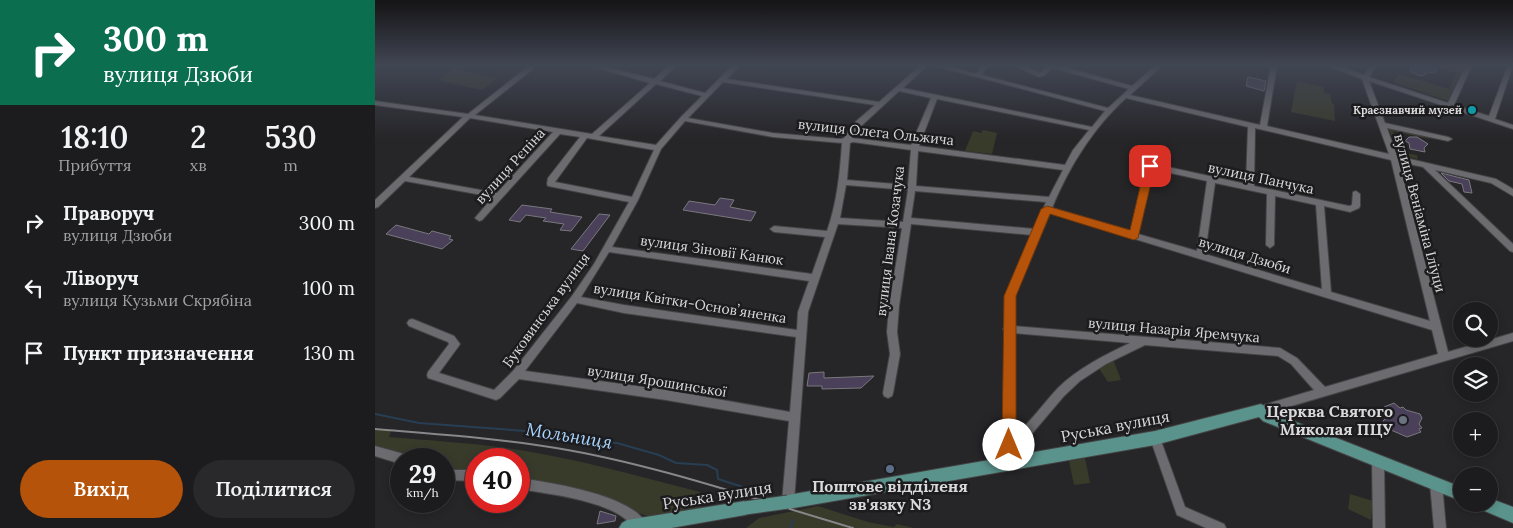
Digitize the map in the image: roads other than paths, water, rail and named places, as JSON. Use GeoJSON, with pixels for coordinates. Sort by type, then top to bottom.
{"type":"FeatureCollection","features":[{"type":"Feature","properties":{"kind":"main road","name":"Руська вулиця"},"geometry":{"type":"LineString","coordinates":[[636,527],[1155,438],[1261,410]]}},
{"type":"Feature","properties":{"kind":"main road"},"geometry":{"type":"LineString","coordinates":[[1261,410],[1268,417],[1453,491]]}},
{"type":"Feature","properties":{"kind":"main road"},"geometry":{"type":"LineString","coordinates":[[1498,509],[1513,515]]}},
{"type":"Feature","properties":{"kind":"street"},"geometry":{"type":"LineString","coordinates":[[375,205],[470,116],[504,90]]}},
{"type":"Feature","properties":{"kind":"street"},"geometry":{"type":"LineString","coordinates":[[634,200],[551,184],[551,180],[566,160],[589,136],[647,90]]}},
{"type":"Feature","properties":{"kind":"street"},"geometry":{"type":"LineString","coordinates":[[685,90],[706,95]]}},
{"type":"Feature","properties":{"kind":"street","name":"Буковинська вулиця"},"geometry":{"type":"LineString","coordinates":[[412,323],[451,339],[455,344],[432,374],[496,395],[517,374],[575,299],[607,249],[634,200],[658,148],[711,90]]}},
{"type":"Feature","properties":{"kind":"street"},"geometry":{"type":"LineString","coordinates":[[785,90],[881,104]]}},
{"type":"Feature","properties":{"kind":"street"},"geometry":{"type":"LineString","coordinates":[[788,502],[793,417],[803,312],[813,278],[835,221],[843,182],[846,141],[850,132],[898,90]]}},
{"type":"Feature","properties":{"kind":"street"},"geometry":{"type":"LineString","coordinates":[[902,90],[1093,129]]}},
{"type":"Feature","properties":{"kind":"street"},"geometry":{"type":"LineString","coordinates":[[1030,90],[1109,110]]}},
{"type":"Feature","properties":{"kind":"street"},"geometry":{"type":"LineString","coordinates":[[1008,463],[1008,329],[1010,296],[1036,232],[1067,168],[1093,129],[1109,110],[1131,90]]}},
{"type":"Feature","properties":{"kind":"street"},"geometry":{"type":"LineString","coordinates":[[1263,128],[1270,90]]}},
{"type":"Feature","properties":{"kind":"street","name":"вулиця Веніаміна Іліуци"},"geometry":{"type":"LineString","coordinates":[[1369,90],[1394,158],[1444,357]]}},
{"type":"Feature","properties":{"kind":"street"},"geometry":{"type":"LineString","coordinates":[[1400,90],[1513,128]]}},
{"type":"Feature","properties":{"kind":"street"},"geometry":{"type":"LineString","coordinates":[[1450,106],[1458,90]]}},
{"type":"Feature","properties":{"kind":"street"},"geometry":{"type":"LineString","coordinates":[[1491,120],[1502,90]]}},
{"type":"Feature","properties":{"kind":"street","name":"вулиця Івана Козачука"},"geometry":{"type":"LineString","coordinates":[[888,393],[895,354],[892,332],[894,306],[912,187],[915,148],[935,96]]}},
{"type":"Feature","properties":{"kind":"street"},"geometry":{"type":"LineString","coordinates":[[1125,96],[1493,181],[1513,193]]}},
{"type":"Feature","properties":{"kind":"street"},"geometry":{"type":"LineString","coordinates":[[375,103],[470,116],[658,148]]}},
{"type":"Feature","properties":{"kind":"street","name":"вулиця Олега Ольжича"},"geometry":{"type":"LineString","coordinates":[[683,119],[773,135],[915,148],[1067,168]]}},
{"type":"Feature","properties":{"kind":"street"},"geometry":{"type":"LineString","coordinates":[[1250,188],[1252,125]]}},
{"type":"Feature","properties":{"kind":"street"},"geometry":{"type":"LineString","coordinates":[[1382,125],[1448,139]]}},
{"type":"Feature","properties":{"kind":"street","name":"вулиця Рєпіна"},"geometry":{"type":"LineString","coordinates":[[479,218],[558,131]]}},
{"type":"Feature","properties":{"kind":"street"},"geometry":{"type":"LineString","coordinates":[[1134,236],[1152,154]]}},
{"type":"Feature","properties":{"kind":"street","name":"вулиця Панчука"},"geometry":{"type":"LineString","coordinates":[[1150,166],[1350,209],[1356,206],[1356,194]]}},
{"type":"Feature","properties":{"kind":"street"},"geometry":{"type":"LineString","coordinates":[[1426,166],[1513,249]]}},
{"type":"Feature","properties":{"kind":"street"},"geometry":{"type":"LineString","coordinates":[[403,178],[500,196]]}},
{"type":"Feature","properties":{"kind":"street"},"geometry":{"type":"LineString","coordinates":[[1201,255],[1211,180]]}},
{"type":"Feature","properties":{"kind":"street"},"geometry":{"type":"LineString","coordinates":[[843,182],[1051,200]]}},
{"type":"Feature","properties":{"kind":"street"},"geometry":{"type":"LineString","coordinates":[[1270,245],[1271,193]]}},
{"type":"Feature","properties":{"kind":"street"},"geometry":{"type":"LineString","coordinates":[[1320,204],[1327,294]]}},
{"type":"Feature","properties":{"kind":"street","name":"вулиця Дзюби"},"geometry":{"type":"LineString","coordinates":[[1047,209],[1436,327]]}},
{"type":"Feature","properties":{"kind":"street"},"geometry":{"type":"LineString","coordinates":[[835,221],[907,223],[1036,232]]}},
{"type":"Feature","properties":{"kind":"street"},"geometry":{"type":"LineString","coordinates":[[774,229],[830,234]]}},
{"type":"Feature","properties":{"kind":"street","name":"вулиця Зіновії Канюк"},"geometry":{"type":"LineString","coordinates":[[607,249],[813,278]]}},
{"type":"Feature","properties":{"kind":"street","name":"вулиця Квітки-Основʼяненка"},"geometry":{"type":"LineString","coordinates":[[575,299],[624,309],[800,334]]}},
{"type":"Feature","properties":{"kind":"street","name":"вулиця Назарія Яремчука"},"geometry":{"type":"LineString","coordinates":[[1008,329],[1142,342],[1280,352],[1294,362],[1322,391]]}},
{"type":"Feature","properties":{"kind":"street","name":"Руська вулиця"},"geometry":{"type":"LineString","coordinates":[[1261,410],[1513,337]]}},
{"type":"Feature","properties":{"kind":"street"},"geometry":{"type":"LineString","coordinates":[[1009,445],[1023,438],[1067,386],[1099,362],[1142,342]]}},
{"type":"Feature","properties":{"kind":"street","name":"вулиця Ярошинської"},"geometry":{"type":"LineString","coordinates":[[517,374],[666,395],[793,417]]}},
{"type":"Feature","properties":{"kind":"street"},"geometry":{"type":"LineString","coordinates":[[1155,438],[1181,511],[1220,528]]}},
{"type":"Feature","properties":{"kind":"street"},"geometry":{"type":"LineString","coordinates":[[375,451],[390,455]]}},
{"type":"Feature","properties":{"kind":"street"},"geometry":{"type":"LineString","coordinates":[[1378,461],[1379,528]]}},
{"type":"Feature","properties":{"kind":"street"},"geometry":{"type":"LineString","coordinates":[[1435,484],[1440,528]]}},
{"type":"Feature","properties":{"kind":"street"},"geometry":{"type":"LineString","coordinates":[[530,485],[607,502],[634,518],[636,527]]}},
{"type":"Feature","properties":{"kind":"waterway","name":"Мольниця"},"geometry":{"type":"LineString","coordinates":[[375,414],[419,423],[565,434],[578,440],[617,443],[659,455],[676,463],[707,465],[717,470],[718,479],[743,487],[743,494]]}},
{"type":"Feature","properties":{"kind":"waterway","name":"Мольниця"},"geometry":{"type":"LineString","coordinates":[[790,528],[793,520]]}},
{"type":"Feature","properties":{"kind":"railway"},"geometry":{"type":"LineString","coordinates":[[375,429],[511,442],[593,455],[668,473],[853,528]]}},
{"type":"Feature","properties":{"kind":"place","name":"Краєзнавчий музей"},"geometry":{"type":"Point","coordinates":[1472,110]}},
{"type":"Feature","properties":{"kind":"place","name":"Церква Святого Миколая ПЦУ"},"geometry":{"type":"Point","coordinates":[1403,420]}},
{"type":"Feature","properties":{"kind":"place","name":"Поштове відділеня зв'язку N3"},"geometry":{"type":"Point","coordinates":[890,469]}}]}
